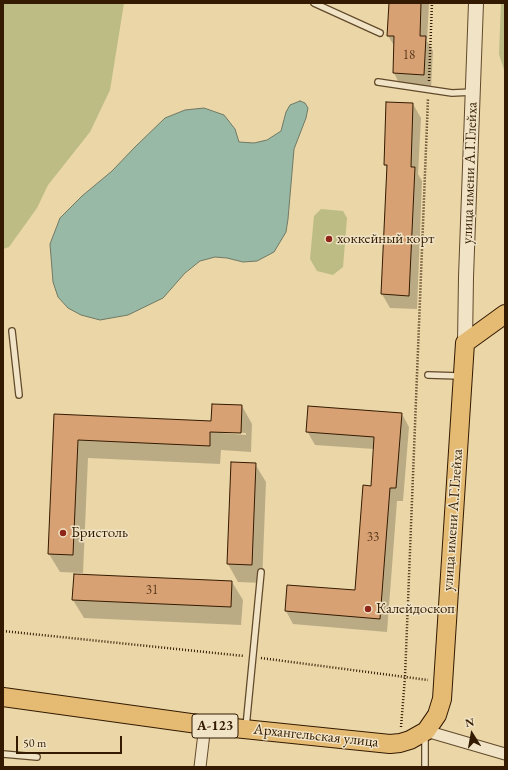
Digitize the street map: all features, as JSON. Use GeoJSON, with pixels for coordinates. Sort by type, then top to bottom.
{"type":"FeatureCollection","features":[{"type":"Feature","properties":{"kind":"main road"},"geometry":{"type":"LineString","coordinates":[[465,343],[505,314]]}},
{"type":"Feature","properties":{"kind":"main road","name":"улица имени А.Г.Глейха"},"geometry":{"type":"LineString","coordinates":[[426,731],[440,709],[465,343]]}},
{"type":"Feature","properties":{"kind":"main road","name":"Архангельская улица"},"geometry":{"type":"LineString","coordinates":[[3,697],[205,725],[246,728],[390,744],[410,740],[426,731]]}},
{"type":"Feature","properties":{"kind":"street","name":"улица имени А.Г.Глейха"},"geometry":{"type":"LineString","coordinates":[[465,343],[476,3]]}},
{"type":"Feature","properties":{"kind":"street"},"geometry":{"type":"LineString","coordinates":[[200,767],[205,725]]}},
{"type":"Feature","properties":{"kind":"street"},"geometry":{"type":"LineString","coordinates":[[426,731],[505,754]]}},
{"type":"Feature","properties":{"kind":"lane"},"geometry":{"type":"LineString","coordinates":[[314,3],[380,33]]}},
{"type":"Feature","properties":{"kind":"lane"},"geometry":{"type":"LineString","coordinates":[[378,82],[452,93],[474,92]]}},
{"type":"Feature","properties":{"kind":"lane"},"geometry":{"type":"LineString","coordinates":[[12,331],[19,395]]}},
{"type":"Feature","properties":{"kind":"lane"},"geometry":{"type":"LineString","coordinates":[[428,375],[463,377]]}},
{"type":"Feature","properties":{"kind":"lane"},"geometry":{"type":"LineString","coordinates":[[246,728],[261,572]]}},
{"type":"Feature","properties":{"kind":"lane"},"geometry":{"type":"LineString","coordinates":[[425,767],[426,731]]}},
{"type":"Feature","properties":{"kind":"lane"},"geometry":{"type":"LineString","coordinates":[[3,754],[37,757]]}},
{"type":"Feature","properties":{"kind":"path"},"geometry":{"type":"LineString","coordinates":[[429,82],[432,3]]}},
{"type":"Feature","properties":{"kind":"path"},"geometry":{"type":"LineString","coordinates":[[400,743],[428,98]]}},
{"type":"Feature","properties":{"kind":"path"},"geometry":{"type":"LineString","coordinates":[[3,631],[253,657],[442,682]]}},
{"type":"Feature","properties":{"kind":"green space"},"geometry":{"type":"Polygon","coordinates":[[[3,3],[124,3],[110,90],[90,132],[48,185],[37,208],[9,247],[3,249],[3,3]]]}},
{"type":"Feature","properties":{"kind":"green space"},"geometry":{"type":"Polygon","coordinates":[[[501,3],[505,3],[505,73],[499,54],[501,3]]]}},
{"type":"Feature","properties":{"kind":"green space","name":"хоккейный корт"},"geometry":{"type":"Polygon","coordinates":[[[321,209],[343,211],[347,218],[343,267],[333,275],[317,271],[310,259],[314,216],[321,209]]]}},
{"type":"Feature","properties":{"kind":"shaded area"},"geometry":{"type":"Polygon","coordinates":[[[300,101],[305,103],[308,108],[306,118],[294,149],[286,232],[274,252],[257,261],[243,262],[215,257],[200,261],[185,273],[163,298],[128,315],[100,320],[81,315],[68,308],[58,297],[53,282],[50,244],[60,218],[82,196],[112,171],[165,118],[185,110],[204,108],[224,115],[235,129],[239,142],[254,143],[267,140],[281,131],[286,112],[290,105],[300,101]]]}},
{"type":"Feature","properties":{"kind":"building"},"geometry":{"type":"Polygon","coordinates":[[[389,3],[421,3],[420,36],[426,36],[424,75],[393,73],[394,36],[387,36],[389,3]]]}},
{"type":"Feature","properties":{"kind":"building"},"geometry":{"type":"Polygon","coordinates":[[[386,102],[413,103],[411,167],[415,167],[409,296],[381,294],[387,165],[384,165],[386,102]]]}},
{"type":"Feature","properties":{"kind":"building"},"geometry":{"type":"Polygon","coordinates":[[[212,404],[242,405],[241,433],[210,432],[210,446],[78,440],[73,555],[48,554],[54,414],[211,421],[212,404]]]}},
{"type":"Feature","properties":{"kind":"building"},"geometry":{"type":"Polygon","coordinates":[[[308,406],[402,413],[396,488],[390,488],[380,619],[285,611],[287,585],[355,590],[363,485],[371,486],[374,437],[306,432],[308,406]]]}},
{"type":"Feature","properties":{"kind":"building"},"geometry":{"type":"Polygon","coordinates":[[[231,462],[256,463],[252,565],[227,564],[231,462]]]}},
{"type":"Feature","properties":{"kind":"building"},"geometry":{"type":"Polygon","coordinates":[[[74,574],[232,581],[231,607],[72,600],[74,574]]]}},
{"type":"Feature","properties":{"kind":"place","name":"хоккейный корт"},"geometry":{"type":"Point","coordinates":[329,239]}},
{"type":"Feature","properties":{"kind":"place","name":"Бристоль"},"geometry":{"type":"Point","coordinates":[63,533]}},
{"type":"Feature","properties":{"kind":"place","name":"Калейдоскоп"},"geometry":{"type":"Point","coordinates":[368,609]}}]}
